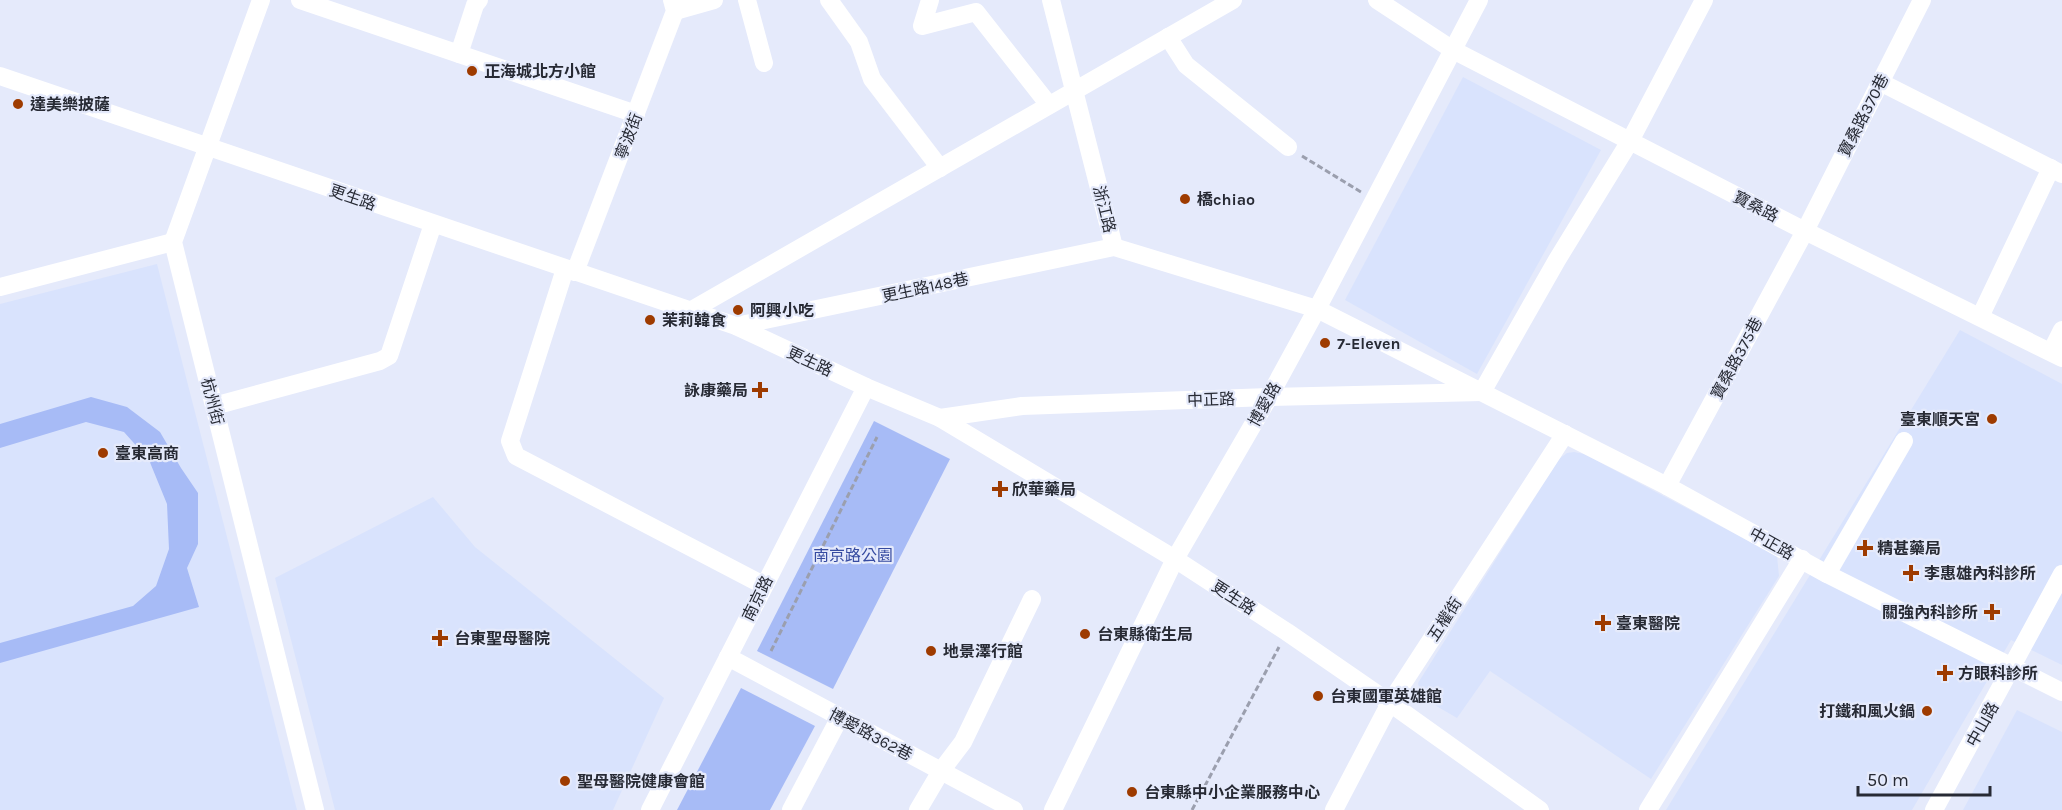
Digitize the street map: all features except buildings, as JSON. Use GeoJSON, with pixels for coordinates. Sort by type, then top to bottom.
{"type":"FeatureCollection","features":[{"type":"Feature","properties":{"kind":"street"},"geometry":{"type":"LineString","coordinates":[[0,287],[173,242],[261,0]]}},
{"type":"Feature","properties":{"kind":"street"},"geometry":{"type":"LineString","coordinates":[[300,0],[636,114]]}},
{"type":"Feature","properties":{"kind":"street"},"geometry":{"type":"LineString","coordinates":[[459,54],[475,5],[479,0]]}},
{"type":"Feature","properties":{"kind":"street"},"geometry":{"type":"LineString","coordinates":[[673,5],[714,0]]}},
{"type":"Feature","properties":{"kind":"street"},"geometry":{"type":"LineString","coordinates":[[747,0],[764,63]]}},
{"type":"Feature","properties":{"kind":"street"},"geometry":{"type":"LineString","coordinates":[[829,0],[859,42],[872,78],[940,168]]}},
{"type":"Feature","properties":{"kind":"street"},"geometry":{"type":"LineString","coordinates":[[930,0],[922,26],[976,12],[1049,105]]}},
{"type":"Feature","properties":{"kind":"street","name":"浙江路"},"geometry":{"type":"LineString","coordinates":[[1051,0],[1114,248],[1317,309]]}},
{"type":"Feature","properties":{"kind":"street"},"geometry":{"type":"LineString","coordinates":[[690,311],[1233,0]]}},
{"type":"Feature","properties":{"kind":"street","name":"寶桑路"},"geometry":{"type":"LineString","coordinates":[[1377,0],[1453,50],[1805,231],[2057,355]]}},
{"type":"Feature","properties":{"kind":"street","name":"博愛路"},"geometry":{"type":"LineString","coordinates":[[1053,810],[1175,559],[1317,309],[1479,0]]}},
{"type":"Feature","properties":{"kind":"street"},"geometry":{"type":"LineString","coordinates":[[1482,392],[1557,260],[1630,141],[1704,0]]}},
{"type":"Feature","properties":{"kind":"street","name":"寶桑路370巷"},"geometry":{"type":"LineString","coordinates":[[1805,231],[1922,0]]}},
{"type":"Feature","properties":{"kind":"street","name":"寧波街"},"geometry":{"type":"LineString","coordinates":[[673,5],[636,114],[570,270],[510,441],[516,456],[763,585]]}},
{"type":"Feature","properties":{"kind":"street"},"geometry":{"type":"LineString","coordinates":[[1168,38],[1186,65],[1288,147]]}},
{"type":"Feature","properties":{"kind":"street","name":"更生路"},"geometry":{"type":"LineString","coordinates":[[0,76],[736,327],[866,387],[940,418],[1175,559],[1287,632],[1390,703],[1536,809]]}},
{"type":"Feature","properties":{"kind":"street"},"geometry":{"type":"LineString","coordinates":[[1880,82],[2056,171],[1980,317]]}},
{"type":"Feature","properties":{"kind":"street"},"geometry":{"type":"LineString","coordinates":[[214,406],[380,362],[389,356],[434,224]]}},
{"type":"Feature","properties":{"kind":"street","name":"寶桑路375巷"},"geometry":{"type":"LineString","coordinates":[[1667,486],[1805,231]]}},
{"type":"Feature","properties":{"kind":"street","name":"杭州街"},"geometry":{"type":"LineString","coordinates":[[173,242],[315,810]]}},
{"type":"Feature","properties":{"kind":"street","name":"更生路148巷"},"geometry":{"type":"LineString","coordinates":[[736,327],[1114,248]]}},
{"type":"Feature","properties":{"kind":"street","name":"中正路"},"geometry":{"type":"LineString","coordinates":[[1317,309],[1667,486],[1827,574],[2062,692]]}},
{"type":"Feature","properties":{"kind":"street"},"geometry":{"type":"LineString","coordinates":[[2057,355],[2062,330]]}},
{"type":"Feature","properties":{"kind":"street","name":"南京路"},"geometry":{"type":"LineString","coordinates":[[650,810],[866,387]]}},
{"type":"Feature","properties":{"kind":"street","name":"中正路"},"geometry":{"type":"LineString","coordinates":[[940,418],[1022,406],[1482,392]]}},
{"type":"Feature","properties":{"kind":"street","name":"五權街"},"geometry":{"type":"LineString","coordinates":[[1334,810],[1390,703],[1565,434]]}},
{"type":"Feature","properties":{"kind":"street"},"geometry":{"type":"LineString","coordinates":[[1827,574],[1904,441]]}},
{"type":"Feature","properties":{"kind":"street"},"geometry":{"type":"LineString","coordinates":[[1648,810],[1802,559]]}},
{"type":"Feature","properties":{"kind":"street","name":"中山路"},"geometry":{"type":"LineString","coordinates":[[1934,810],[2062,574]]}},
{"type":"Feature","properties":{"kind":"street"},"geometry":{"type":"LineString","coordinates":[[918,810],[940,771],[963,742],[1032,599]]}},
{"type":"Feature","properties":{"kind":"street","name":"博愛路362巷"},"geometry":{"type":"LineString","coordinates":[[728,657],[1014,810]]}},
{"type":"Feature","properties":{"kind":"street"},"geometry":{"type":"LineString","coordinates":[[791,810],[840,717]]}},
{"type":"Feature","properties":{"kind":"path"},"geometry":{"type":"LineString","coordinates":[[1288,147],[1374,201]]}},
{"type":"Feature","properties":{"kind":"path"},"geometry":{"type":"LineString","coordinates":[[771,651],[878,437]]}},
{"type":"Feature","properties":{"kind":"path"},"geometry":{"type":"LineString","coordinates":[[1192,810],[1287,632]]}},
{"type":"Feature","properties":{"kind":"shaded area"},"geometry":{"type":"Polygon","coordinates":[[[1463,77],[1601,150],[1477,374],[1345,300],[1463,77]]]}},
{"type":"Feature","properties":{"kind":"shaded area","name":"臺東高商"},"geometry":{"type":"Polygon","coordinates":[[[157,264],[297,810],[0,810],[0,304],[157,264]]]}},
{"type":"Feature","properties":{"kind":"shaded area"},"geometry":{"type":"Polygon","coordinates":[[[1960,330],[2062,384],[2062,665],[2011,640],[1912,810],[1666,810],[1960,330]]]}},
{"type":"Feature","properties":{"kind":"shaded area","name":"臺東醫院"},"geometry":{"type":"Polygon","coordinates":[[[1567,453],[1584,454],[1777,556],[1779,576],[1651,779],[1490,671],[1457,718],[1421,697],[1418,683],[1559,459],[1567,453]]]}},
{"type":"Feature","properties":{"kind":"shaded area","name":"台東聖母醫院"},"geometry":{"type":"Polygon","coordinates":[[[433,497],[475,547],[664,698],[613,810],[335,810],[275,578],[433,497]]]}},
{"type":"Feature","properties":{"kind":"shaded area"},"geometry":{"type":"Polygon","coordinates":[[[2017,710],[2062,732],[2062,810],[1963,810],[2017,710]]]}},
{"type":"Feature","properties":{"kind":"green space"},"geometry":{"type":"Polygon","coordinates":[[[91,397],[127,407],[160,432],[198,493],[198,544],[187,568],[199,607],[0,663],[0,643],[133,606],[156,586],[169,549],[167,504],[149,460],[124,432],[86,422],[0,448],[0,424],[91,397]]]}},
{"type":"Feature","properties":{"kind":"green space","name":"南京路公園"},"geometry":{"type":"Polygon","coordinates":[[[874,421],[950,459],[833,689],[757,651],[874,421]]]}},
{"type":"Feature","properties":{"kind":"green space"},"geometry":{"type":"Polygon","coordinates":[[[741,688],[815,726],[770,810],[677,810],[741,688]]]}},
{"type":"Feature","properties":{"kind":"place","name":"正海城北方小館"},"geometry":{"type":"Point","coordinates":[472,71]}},
{"type":"Feature","properties":{"kind":"place","name":"達美樂披薩"},"geometry":{"type":"Point","coordinates":[18,104]}},
{"type":"Feature","properties":{"kind":"place","name":"橋chiao"},"geometry":{"type":"Point","coordinates":[1185,199]}},
{"type":"Feature","properties":{"kind":"place","name":"阿興小吃"},"geometry":{"type":"Point","coordinates":[738,310]}},
{"type":"Feature","properties":{"kind":"place","name":"茉莉韓食"},"geometry":{"type":"Point","coordinates":[650,320]}},
{"type":"Feature","properties":{"kind":"place","name":"7-Eleven"},"geometry":{"type":"Point","coordinates":[1325,343]}},
{"type":"Feature","properties":{"kind":"place","name":"詠康藥局"},"geometry":{"type":"Point","coordinates":[760,390]}},
{"type":"Feature","properties":{"kind":"place","name":"臺東順天宮"},"geometry":{"type":"Point","coordinates":[1992,419]}},
{"type":"Feature","properties":{"kind":"place","name":"臺東高商"},"geometry":{"type":"Point","coordinates":[103,453]}},
{"type":"Feature","properties":{"kind":"place","name":"欣華藥局"},"geometry":{"type":"Point","coordinates":[1000,489]}},
{"type":"Feature","properties":{"kind":"place","name":"精甚藥局"},"geometry":{"type":"Point","coordinates":[1865,548]}},
{"type":"Feature","properties":{"kind":"place","name":"李惠雄內科診所"},"geometry":{"type":"Point","coordinates":[1911,573]}},
{"type":"Feature","properties":{"kind":"place","name":"關強內科診所"},"geometry":{"type":"Point","coordinates":[1992,612]}},
{"type":"Feature","properties":{"kind":"place","name":"臺東醫院"},"geometry":{"type":"Point","coordinates":[1603,623]}},
{"type":"Feature","properties":{"kind":"place","name":"台東縣衛生局"},"geometry":{"type":"Point","coordinates":[1085,634]}},
{"type":"Feature","properties":{"kind":"place","name":"台東聖母醫院"},"geometry":{"type":"Point","coordinates":[440,638]}},
{"type":"Feature","properties":{"kind":"place","name":"地景澤行館"},"geometry":{"type":"Point","coordinates":[931,651]}},
{"type":"Feature","properties":{"kind":"place","name":"方眼科診所"},"geometry":{"type":"Point","coordinates":[1945,673]}},
{"type":"Feature","properties":{"kind":"place","name":"台東國軍英雄館"},"geometry":{"type":"Point","coordinates":[1318,696]}},
{"type":"Feature","properties":{"kind":"place","name":"打鐵和風火鍋"},"geometry":{"type":"Point","coordinates":[1927,711]}},
{"type":"Feature","properties":{"kind":"place","name":"聖母醫院健康會館"},"geometry":{"type":"Point","coordinates":[565,781]}},
{"type":"Feature","properties":{"kind":"place","name":"台東縣中小企業服務中心"},"geometry":{"type":"Point","coordinates":[1132,792]}}]}
